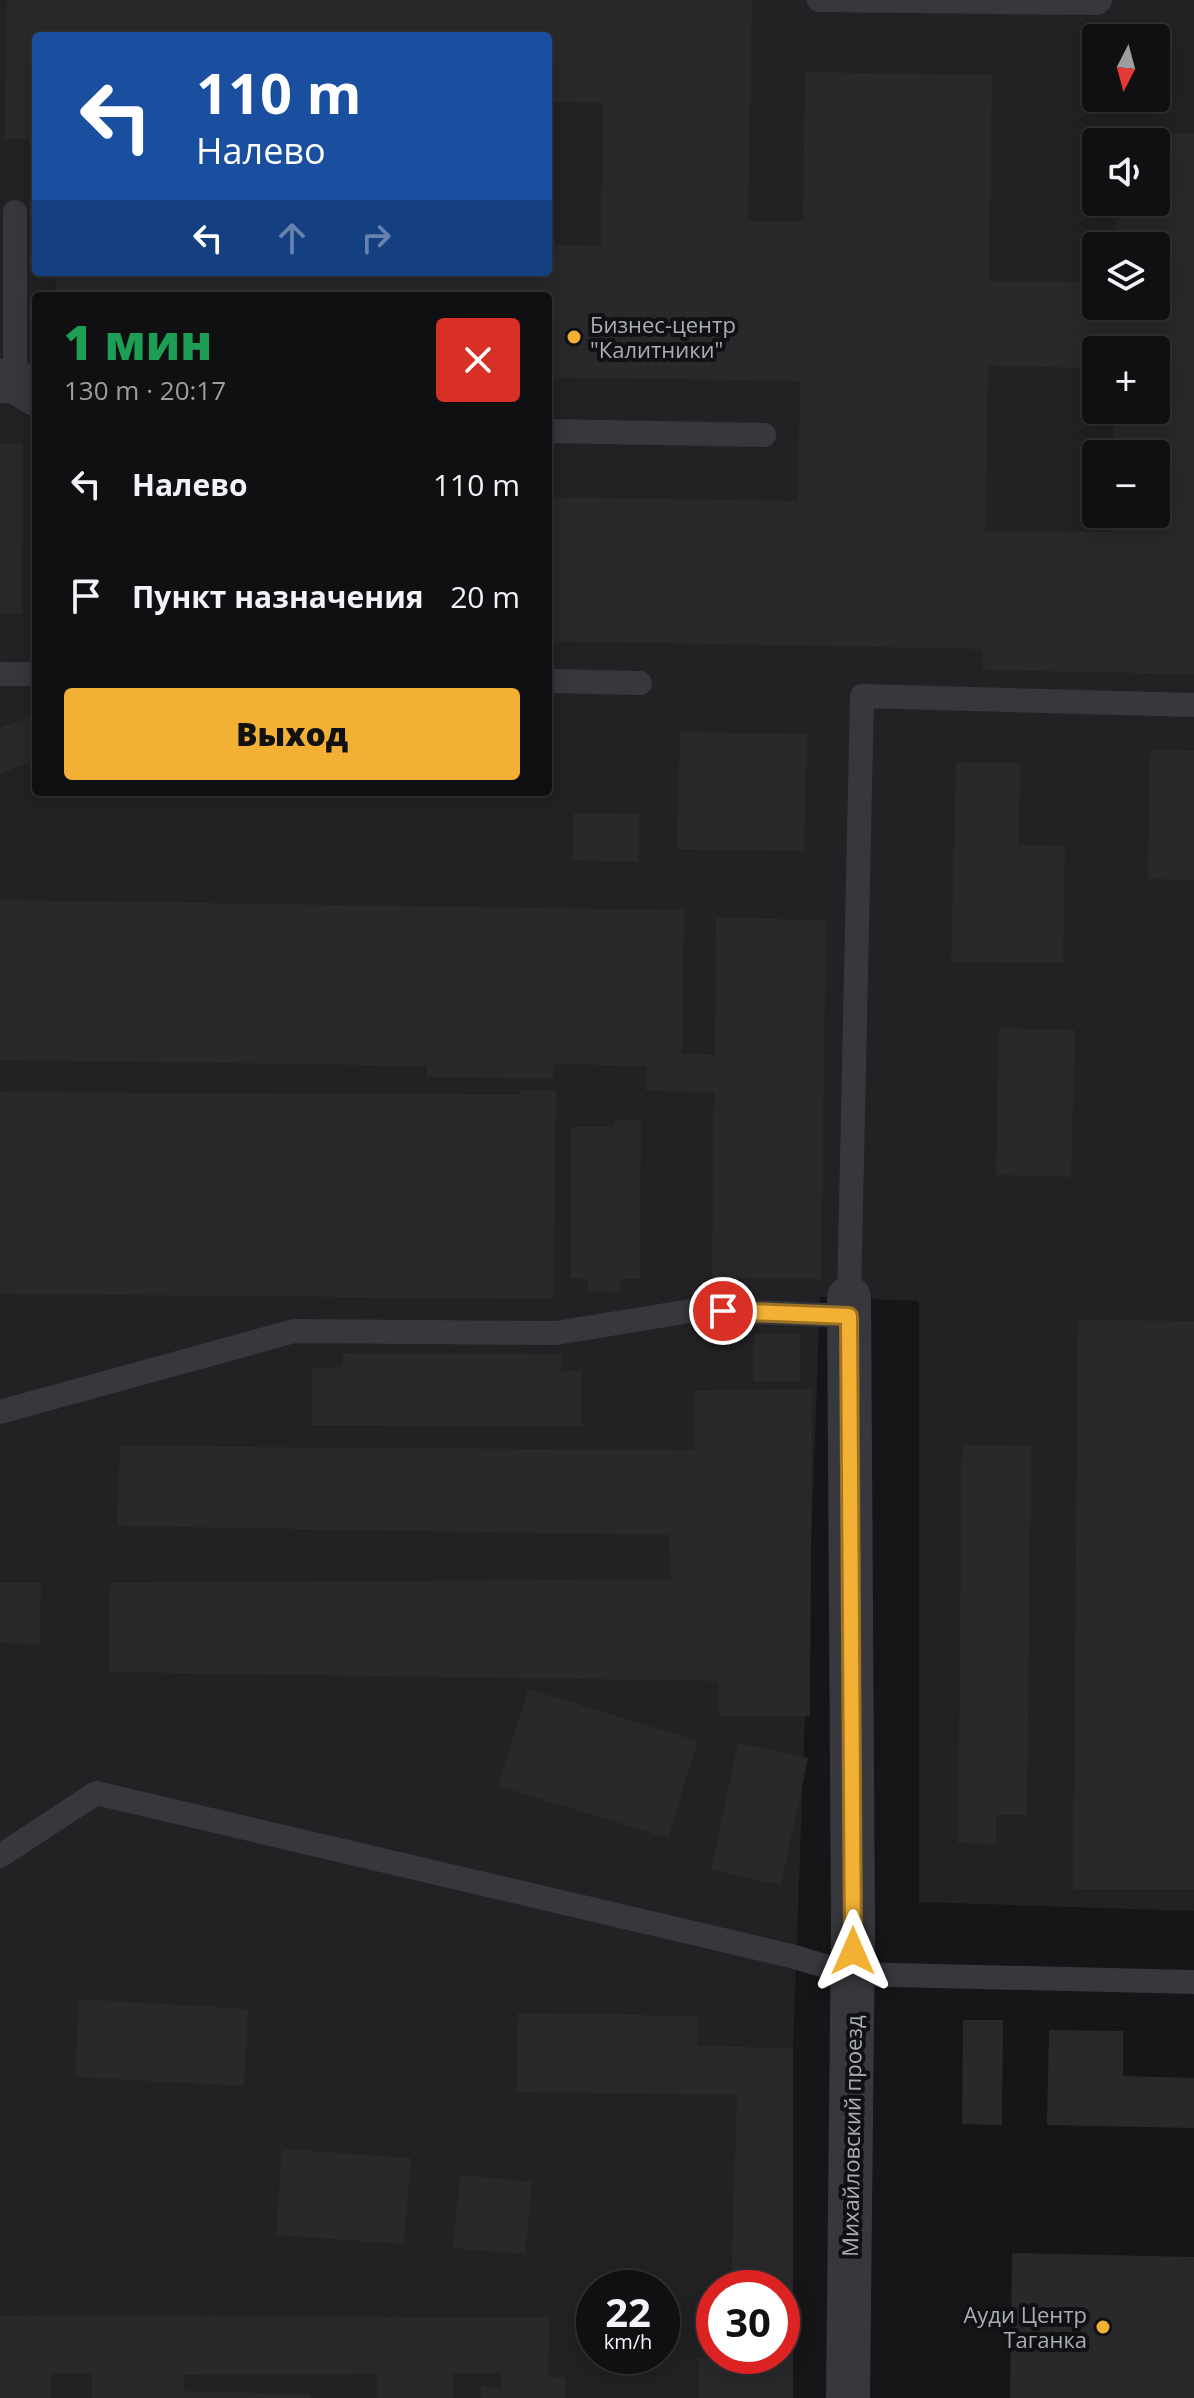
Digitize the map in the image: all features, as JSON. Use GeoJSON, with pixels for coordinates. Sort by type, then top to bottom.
{"type":"FeatureCollection","features":[{"type":"Feature","properties":{"kind":"street","name":"Михайловский проезд"},"geometry":{"type":"LineString","coordinates":[[848,2398],[852,1974],[849,1307]]}},
{"type":"Feature","properties":{"kind":"lane"},"geometry":{"type":"LineString","coordinates":[[819,0],[1097,3],[1100,0]]}},
{"type":"Feature","properties":{"kind":"lane"},"geometry":{"type":"LineString","coordinates":[[15,212],[17,385]]}},
{"type":"Feature","properties":{"kind":"lane"},"geometry":{"type":"LineString","coordinates":[[552,431],[764,435]]}},
{"type":"Feature","properties":{"kind":"lane"},"geometry":{"type":"LineString","coordinates":[[0,674],[32,674]]}},
{"type":"Feature","properties":{"kind":"lane"},"geometry":{"type":"LineString","coordinates":[[552,681],[640,683]]}},
{"type":"Feature","properties":{"kind":"lane"},"geometry":{"type":"LineString","coordinates":[[0,1412],[294,1331],[556,1333],[696,1310],[849,1307],[862,696],[1194,705]]}},
{"type":"Feature","properties":{"kind":"lane"},"geometry":{"type":"LineString","coordinates":[[0,1856],[96,1793],[791,1956],[852,1974],[1194,1982]]}},
{"type":"Feature","properties":{"kind":"shaded area"},"geometry":{"type":"Polygon","coordinates":[[[0,0],[1194,0],[1194,1911],[919,1902],[919,1301],[820,1297],[793,2048],[793,2270],[696,2270],[696,2374],[793,2374],[793,2398],[0,2398],[0,0]]]}},
{"type":"Feature","properties":{"kind":"building"},"geometry":{"type":"Polygon","coordinates":[[[7,0],[752,0],[748,221],[803,221],[805,72],[992,75],[989,281],[1082,282],[1082,320],[1170,320],[1170,232],[1116,232],[1117,216],[1170,216],[1170,133],[1194,133],[1194,674],[983,670],[983,649],[552,641],[552,497],[798,501],[800,381],[552,377],[552,292],[56,292],[56,276],[552,276],[552,245],[601,246],[603,103],[552,102],[552,32],[32,32],[32,139],[5,139],[7,0]],[[1082,336],[1082,368],[988,366],[985,531],[1112,532],[1112,528],[1170,528],[1170,440],[1114,440],[1115,424],[1170,424],[1170,336],[1082,336]]]}},
{"type":"Feature","properties":{"kind":"building"},"geometry":{"type":"Polygon","coordinates":[[[0,444],[23,444],[22,614],[0,614],[0,444]]]}},
{"type":"Feature","properties":{"kind":"building"},"geometry":{"type":"Polygon","coordinates":[[[32,716],[32,762],[0,774],[0,728],[32,716]]]}},
{"type":"Feature","properties":{"kind":"building"},"geometry":{"type":"Polygon","coordinates":[[[680,732],[807,734],[804,851],[677,849],[680,732]]]}},
{"type":"Feature","properties":{"kind":"building"},"geometry":{"type":"Polygon","coordinates":[[[1150,750],[1194,751],[1194,880],[1148,879],[1150,750]]]}},
{"type":"Feature","properties":{"kind":"building"},"geometry":{"type":"Polygon","coordinates":[[[956,762],[1020,763],[1019,845],[1065,846],[1063,963],[951,962],[956,762]]]}},
{"type":"Feature","properties":{"kind":"building"},"geometry":{"type":"Polygon","coordinates":[[[574,813],[639,814],[638,862],[573,860],[574,813]]]}},
{"type":"Feature","properties":{"kind":"building"},"geometry":{"type":"Polygon","coordinates":[[[0,900],[684,910],[682,1054],[715,1055],[716,918],[826,920],[821,1279],[712,1278],[714,1092],[646,1091],[647,1066],[553,1064],[553,1079],[427,1077],[427,1066],[0,1060],[0,900]]]}},
{"type":"Feature","properties":{"kind":"building"},"geometry":{"type":"Polygon","coordinates":[[[999,1028],[1075,1030],[1071,1177],[996,1175],[999,1028]]]}},
{"type":"Feature","properties":{"kind":"building"},"geometry":{"type":"Polygon","coordinates":[[[521,1090],[556,1090],[553,1299],[0,1294],[0,1092],[520,1095],[521,1090]]]}},
{"type":"Feature","properties":{"kind":"building"},"geometry":{"type":"Polygon","coordinates":[[[641,1119],[640,1279],[621,1279],[620,1292],[588,1291],[588,1279],[571,1278],[571,1127],[614,1127],[615,1120],[641,1119]]]}},
{"type":"Feature","properties":{"kind":"building"},"geometry":{"type":"Polygon","coordinates":[[[1078,1320],[1194,1321],[1194,1889],[1073,1889],[1078,1320]]]}},
{"type":"Feature","properties":{"kind":"building"},"geometry":{"type":"Polygon","coordinates":[[[754,1334],[800,1334],[800,1381],[753,1381],[754,1334]]]}},
{"type":"Feature","properties":{"kind":"building"},"geometry":{"type":"Polygon","coordinates":[[[343,1353],[562,1354],[561,1371],[582,1371],[582,1426],[312,1425],[312,1368],[343,1367],[343,1353]]]}},
{"type":"Feature","properties":{"kind":"building"},"geometry":{"type":"Polygon","coordinates":[[[812,1389],[810,1716],[719,1716],[719,1681],[109,1672],[110,1583],[671,1579],[669,1535],[117,1526],[120,1446],[694,1450],[695,1391],[812,1389]]]}},
{"type":"Feature","properties":{"kind":"building"},"geometry":{"type":"Polygon","coordinates":[[[962,1445],[1031,1446],[1027,1815],[996,1815],[996,1844],[958,1843],[962,1445]]]}},
{"type":"Feature","properties":{"kind":"building"},"geometry":{"type":"Polygon","coordinates":[[[0,1583],[41,1583],[40,1644],[0,1643],[0,1583]]]}},
{"type":"Feature","properties":{"kind":"building"},"geometry":{"type":"Polygon","coordinates":[[[528,1689],[698,1741],[668,1838],[498,1786],[528,1689]]]}},
{"type":"Feature","properties":{"kind":"building"},"geometry":{"type":"Polygon","coordinates":[[[738,1743],[808,1758],[781,1885],[711,1870],[738,1743]]]}},
{"type":"Feature","properties":{"kind":"building"},"geometry":{"type":"Polygon","coordinates":[[[79,1999],[248,2009],[244,2086],[75,2077],[79,1999]]]}},
{"type":"Feature","properties":{"kind":"building"},"geometry":{"type":"Polygon","coordinates":[[[518,2013],[697,2016],[697,2046],[793,2048],[793,2270],[732,2270],[737,2095],[517,2092],[518,2013]]]}},
{"type":"Feature","properties":{"kind":"building"},"geometry":{"type":"Polygon","coordinates":[[[963,2020],[1003,2020],[1002,2125],[962,2124],[963,2020]]]}},
{"type":"Feature","properties":{"kind":"building"},"geometry":{"type":"Polygon","coordinates":[[[1049,2030],[1123,2031],[1123,2076],[1194,2078],[1194,2128],[1047,2125],[1049,2030]]]}},
{"type":"Feature","properties":{"kind":"building"},"geometry":{"type":"Polygon","coordinates":[[[282,2149],[411,2158],[404,2244],[276,2235],[282,2149]]]}},
{"type":"Feature","properties":{"kind":"building"},"geometry":{"type":"Polygon","coordinates":[[[460,2175],[532,2182],[525,2254],[453,2248],[460,2175]]]}},
{"type":"Feature","properties":{"kind":"building","name":"Ауди Центр Таганка"},"geometry":{"type":"Polygon","coordinates":[[[1012,2253],[1194,2257],[1194,2398],[1010,2398],[1012,2253]]]}},
{"type":"Feature","properties":{"kind":"building"},"geometry":{"type":"Polygon","coordinates":[[[0,2316],[550,2317],[548,2376],[565,2378],[565,2398],[481,2398],[481,2386],[501,2388],[502,2373],[454,2373],[453,2398],[377,2398],[377,2374],[184,2375],[184,2391],[310,2394],[310,2398],[92,2398],[92,2374],[51,2373],[51,2398],[0,2398],[0,2316]]]}},
{"type":"Feature","properties":{"kind":"building"},"geometry":{"type":"Polygon","coordinates":[[[699,2374],[793,2374],[793,2398],[698,2398],[699,2374]]]}},
{"type":"Feature","properties":{"kind":"place","name":"Бизнес-центр \"Калитники\""},"geometry":{"type":"Point","coordinates":[574,337]}},
{"type":"Feature","properties":{"kind":"place","name":"Ауди Центр Таганка"},"geometry":{"type":"Point","coordinates":[1103,2327]}},
{"type":"Feature","properties":{"kind":"route"},"geometry":{"type":"LineString","coordinates":[[723,1311],[849,1316],[853,1951]]}}]}
